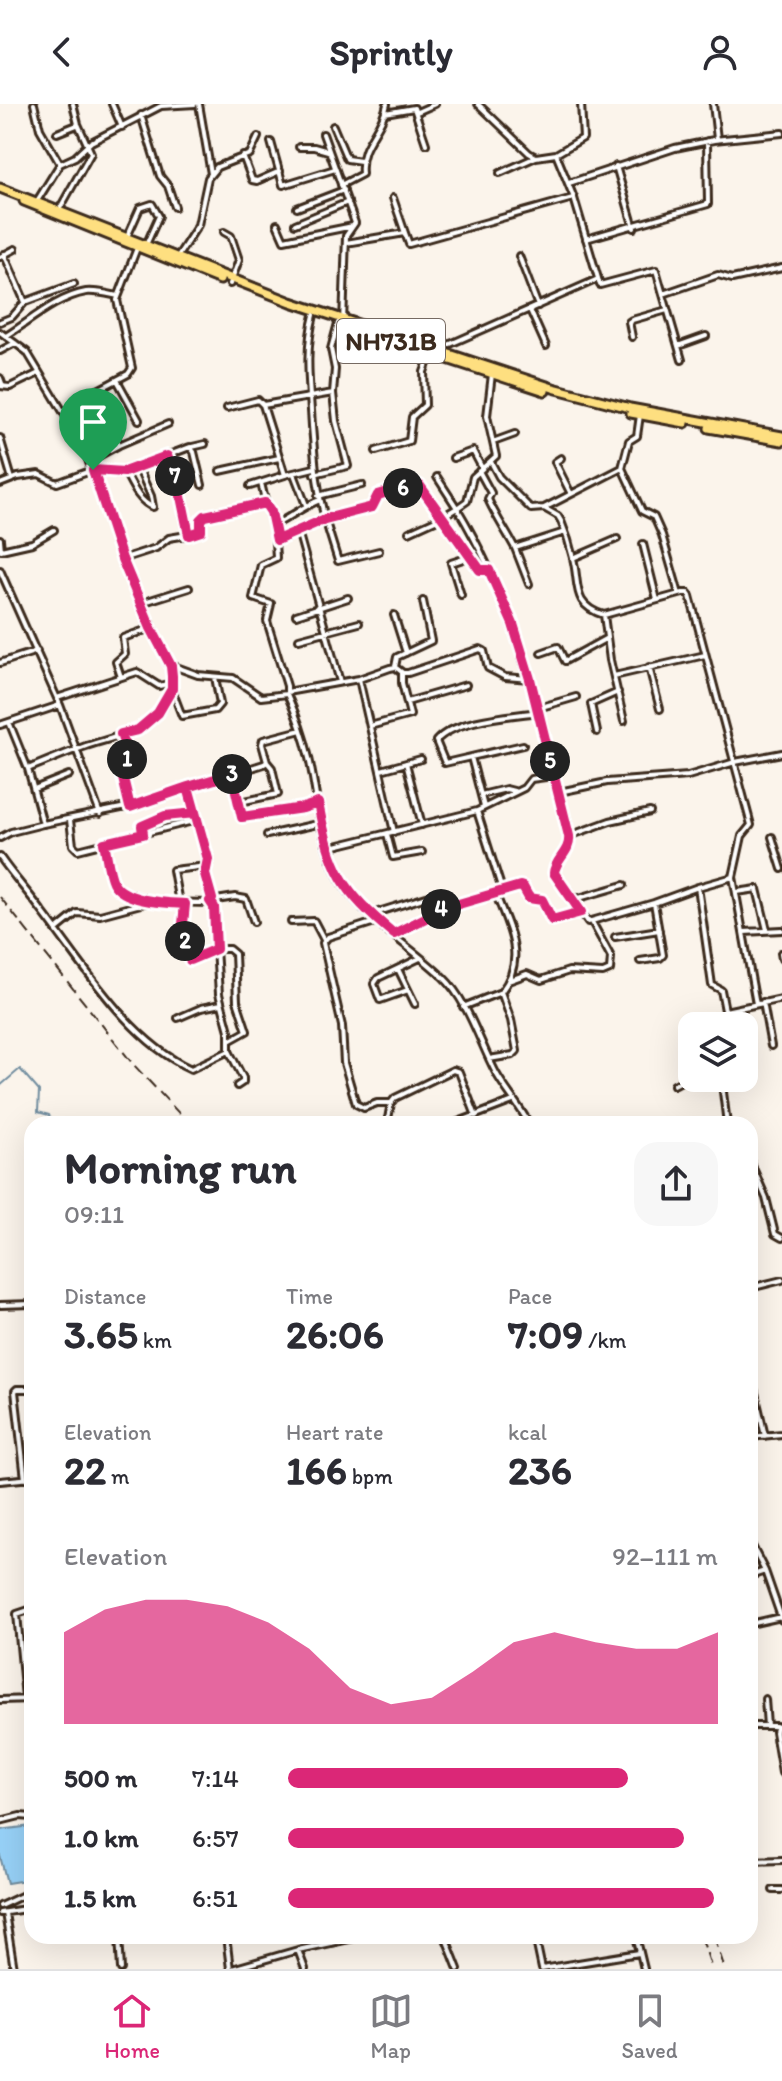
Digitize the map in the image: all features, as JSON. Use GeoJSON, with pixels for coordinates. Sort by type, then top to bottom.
{"type":"FeatureCollection","features":[{"type":"Feature","properties":{"kind":"highway","name":"NH731B"},"geometry":{"type":"LineString","coordinates":[[0,188],[127,237],[142,246]]}},
{"type":"Feature","properties":{"kind":"highway","name":"NH731B"},"geometry":{"type":"LineString","coordinates":[[15,194],[20,199],[314,315],[341,322]]}},
{"type":"Feature","properties":{"kind":"highway","name":"NH731B"},"geometry":{"type":"LineString","coordinates":[[231,282],[492,374],[591,404],[782,439]]}},
{"type":"Feature","properties":{"kind":"highway","name":"NH731B"},"geometry":{"type":"LineString","coordinates":[[432,352],[609,404],[782,439]]}},
{"type":"Feature","properties":{"kind":"street"},"geometry":{"type":"LineString","coordinates":[[34,104],[40,129],[60,164]]}},
{"type":"Feature","properties":{"kind":"street"},"geometry":{"type":"LineString","coordinates":[[59,210],[91,153],[73,104]]}},
{"type":"Feature","properties":{"kind":"street"},"geometry":{"type":"LineString","coordinates":[[112,104],[122,127]]}},
{"type":"Feature","properties":{"kind":"street"},"geometry":{"type":"LineString","coordinates":[[37,201],[60,164],[88,145],[163,105],[197,104],[211,174]]}},
{"type":"Feature","properties":{"kind":"street"},"geometry":{"type":"LineString","coordinates":[[297,208],[343,188],[362,174],[361,161],[387,104]]}},
{"type":"Feature","properties":{"kind":"street"},"geometry":{"type":"LineString","coordinates":[[417,112],[435,104]]}},
{"type":"Feature","properties":{"kind":"street"},"geometry":{"type":"LineString","coordinates":[[478,104],[536,157]]}},
{"type":"Feature","properties":{"kind":"street"},"geometry":{"type":"LineString","coordinates":[[500,173],[536,157],[556,154],[583,138],[581,104]]}},
{"type":"Feature","properties":{"kind":"street"},"geometry":{"type":"LineString","coordinates":[[713,104],[717,139]]}},
{"type":"Feature","properties":{"kind":"street"},"geometry":{"type":"LineString","coordinates":[[385,113],[412,108],[417,112],[426,144]]}},
{"type":"Feature","properties":{"kind":"street"},"geometry":{"type":"LineString","coordinates":[[141,115],[160,176],[168,186],[175,207]]}},
{"type":"Feature","properties":{"kind":"street"},"geometry":{"type":"LineString","coordinates":[[57,133],[78,124]]}},
{"type":"Feature","properties":{"kind":"street"},"geometry":{"type":"LineString","coordinates":[[333,126],[347,159],[361,161]]}},
{"type":"Feature","properties":{"kind":"street"},"geometry":{"type":"LineString","coordinates":[[569,183],[616,166],[707,141],[782,133]]}},
{"type":"Feature","properties":{"kind":"street"},"geometry":{"type":"LineString","coordinates":[[250,486],[294,473],[348,466],[336,421],[333,393],[335,369],[331,349],[341,322],[346,236],[355,223],[323,134]]}},
{"type":"Feature","properties":{"kind":"street"},"geometry":{"type":"LineString","coordinates":[[176,260],[198,225],[201,203],[211,174],[217,167],[250,154],[258,137]]}},
{"type":"Feature","properties":{"kind":"street"},"geometry":{"type":"LineString","coordinates":[[586,239],[634,228],[708,204],[707,141]]}},
{"type":"Feature","properties":{"kind":"street"},"geometry":{"type":"LineString","coordinates":[[271,142],[283,185],[335,169]]}},
{"type":"Feature","properties":{"kind":"street"},"geometry":{"type":"LineString","coordinates":[[299,147],[328,151]]}},
{"type":"Feature","properties":{"kind":"street"},"geometry":{"type":"LineString","coordinates":[[556,154],[569,183],[600,285],[656,270],[682,360]]}},
{"type":"Feature","properties":{"kind":"street"},"geometry":{"type":"LineString","coordinates":[[243,156],[252,180],[257,181],[280,171]]}},
{"type":"Feature","properties":{"kind":"street"},"geometry":{"type":"LineString","coordinates":[[616,166],[634,228]]}},
{"type":"Feature","properties":{"kind":"street"},"geometry":{"type":"LineString","coordinates":[[393,198],[409,244],[574,198]]}},
{"type":"Feature","properties":{"kind":"street"},"geometry":{"type":"LineString","coordinates":[[295,224],[348,202]]}},
{"type":"Feature","properties":{"kind":"street"},"geometry":{"type":"LineString","coordinates":[[119,445],[98,392],[99,388],[117,380],[132,368],[118,296],[159,216],[152,204],[140,208],[127,237]]}},
{"type":"Feature","properties":{"kind":"street"},"geometry":{"type":"LineString","coordinates":[[277,224],[284,240],[353,226]]}},
{"type":"Feature","properties":{"kind":"street"},"geometry":{"type":"LineString","coordinates":[[224,232],[230,235],[239,258],[231,282]]}},
{"type":"Feature","properties":{"kind":"street"},"geometry":{"type":"LineString","coordinates":[[346,243],[405,233]]}},
{"type":"Feature","properties":{"kind":"street"},"geometry":{"type":"LineString","coordinates":[[15,249],[2,256],[25,302]]}},
{"type":"Feature","properties":{"kind":"street"},"geometry":{"type":"LineString","coordinates":[[519,256],[538,306]]}},
{"type":"Feature","properties":{"kind":"street"},"geometry":{"type":"LineString","coordinates":[[663,294],[718,275],[732,279],[782,268]]}},
{"type":"Feature","properties":{"kind":"street"},"geometry":{"type":"LineString","coordinates":[[376,451],[409,441],[412,417],[425,405],[424,372],[432,352],[598,279]]}},
{"type":"Feature","properties":{"kind":"street"},"geometry":{"type":"LineString","coordinates":[[0,322],[12,317],[25,302],[74,284]]}},
{"type":"Feature","properties":{"kind":"street"},"geometry":{"type":"LineString","coordinates":[[6,336],[54,305],[75,296],[89,292],[118,296]]}},
{"type":"Feature","properties":{"kind":"street"},"geometry":{"type":"LineString","coordinates":[[530,310],[546,346]]}},
{"type":"Feature","properties":{"kind":"street"},"geometry":{"type":"LineString","coordinates":[[632,337],[629,322],[667,310]]}},
{"type":"Feature","properties":{"kind":"street"},"geometry":{"type":"LineString","coordinates":[[314,315],[306,362],[314,471],[319,498],[338,561],[379,551]]}},
{"type":"Feature","properties":{"kind":"street"},"geometry":{"type":"LineString","coordinates":[[0,332],[27,352],[83,445],[122,559],[171,666],[172,686],[182,716],[215,710],[220,704],[215,677]]}},
{"type":"Feature","properties":{"kind":"street"},"geometry":{"type":"LineString","coordinates":[[678,346],[706,336]]}},
{"type":"Feature","properties":{"kind":"street"},"geometry":{"type":"LineString","coordinates":[[0,351],[15,343]]}},
{"type":"Feature","properties":{"kind":"street"},"geometry":{"type":"LineString","coordinates":[[0,378],[1,386],[10,387],[39,373]]}},
{"type":"Feature","properties":{"kind":"street"},"geometry":{"type":"LineString","coordinates":[[409,532],[467,501],[473,477],[496,456],[487,416],[492,374]]}},
{"type":"Feature","properties":{"kind":"street"},"geometry":{"type":"LineString","coordinates":[[117,380],[139,420]]}},
{"type":"Feature","properties":{"kind":"street"},"geometry":{"type":"LineString","coordinates":[[263,405],[333,393]]}},
{"type":"Feature","properties":{"kind":"street"},"geometry":{"type":"LineString","coordinates":[[227,408],[258,400],[263,405],[285,475]]}},
{"type":"Feature","properties":{"kind":"street"},"geometry":{"type":"LineString","coordinates":[[640,415],[637,436],[629,441],[622,468],[642,511],[654,517],[679,594]]}},
{"type":"Feature","properties":{"kind":"street"},"geometry":{"type":"LineString","coordinates":[[89,461],[168,424]]}},
{"type":"Feature","properties":{"kind":"street"},"geometry":{"type":"LineString","coordinates":[[493,442],[515,434]]}},
{"type":"Feature","properties":{"kind":"street"},"geometry":{"type":"LineString","coordinates":[[0,438],[12,479]]}},
{"type":"Feature","properties":{"kind":"street"},"geometry":{"type":"LineString","coordinates":[[0,484],[39,474],[57,483],[93,470],[124,472],[205,444]]}},
{"type":"Feature","properties":{"kind":"street"},"geometry":{"type":"LineString","coordinates":[[190,447],[202,485]]}},
{"type":"Feature","properties":{"kind":"street"},"geometry":{"type":"LineString","coordinates":[[453,458],[473,451],[491,493],[488,498],[505,527],[529,584]]}},
{"type":"Feature","properties":{"kind":"street"},"geometry":{"type":"LineString","coordinates":[[167,456],[178,482],[189,535]]}},
{"type":"Feature","properties":{"kind":"street"},"geometry":{"type":"LineString","coordinates":[[220,471],[279,458]]}},
{"type":"Feature","properties":{"kind":"street"},"geometry":{"type":"LineString","coordinates":[[561,458],[555,462],[571,494]]}},
{"type":"Feature","properties":{"kind":"street"},"geometry":{"type":"LineString","coordinates":[[491,462],[499,477],[531,509],[544,508],[622,468]]}},
{"type":"Feature","properties":{"kind":"street"},"geometry":{"type":"LineString","coordinates":[[124,472],[136,493],[148,506],[153,507],[138,467]]}},
{"type":"Feature","properties":{"kind":"street"},"geometry":{"type":"LineString","coordinates":[[294,473],[306,505]]}},
{"type":"Feature","properties":{"kind":"street"},"geometry":{"type":"LineString","coordinates":[[437,477],[457,508],[513,624],[569,836],[568,849],[554,869],[557,879],[586,920],[592,922],[733,877]]}},
{"type":"Feature","properties":{"kind":"street"},"geometry":{"type":"LineString","coordinates":[[261,483],[277,540]]}},
{"type":"Feature","properties":{"kind":"street"},"geometry":{"type":"LineString","coordinates":[[489,570],[480,570],[420,486],[415,484],[378,495],[372,507],[325,519],[277,540],[274,545],[275,561],[261,565],[253,598],[271,604],[268,625],[301,730],[327,848],[339,878],[378,921],[446,979],[513,1101],[525,1116]]}},
{"type":"Feature","properties":{"kind":"street"},"geometry":{"type":"LineString","coordinates":[[274,525],[293,517],[319,498],[362,485]]}},
{"type":"Feature","properties":{"kind":"street"},"geometry":{"type":"LineString","coordinates":[[122,559],[156,548],[169,538],[201,531],[201,520],[205,516],[266,504]]}},
{"type":"Feature","properties":{"kind":"street"},"geometry":{"type":"LineString","coordinates":[[544,508],[558,516],[573,558],[581,601],[592,612],[604,615],[679,594],[688,593],[690,596],[751,825],[742,836],[733,877],[756,1004]]}},
{"type":"Feature","properties":{"kind":"street"},"geometry":{"type":"LineString","coordinates":[[0,539],[0,551],[32,543],[54,530]]}},
{"type":"Feature","properties":{"kind":"street"},"geometry":{"type":"LineString","coordinates":[[298,531],[340,682]]}},
{"type":"Feature","properties":{"kind":"street"},"geometry":{"type":"LineString","coordinates":[[515,548],[565,532]]}},
{"type":"Feature","properties":{"kind":"street"},"geometry":{"type":"LineString","coordinates":[[573,558],[617,539]]}},
{"type":"Feature","properties":{"kind":"street"},"geometry":{"type":"LineString","coordinates":[[643,544],[657,600]]}},
{"type":"Feature","properties":{"kind":"street"},"geometry":{"type":"LineString","coordinates":[[461,595],[451,563],[469,557]]}},
{"type":"Feature","properties":{"kind":"street"},"geometry":{"type":"LineString","coordinates":[[0,572],[60,705],[100,814]]}},
{"type":"Feature","properties":{"kind":"street"},"geometry":{"type":"LineString","coordinates":[[141,603],[189,588]]}},
{"type":"Feature","properties":{"kind":"street"},"geometry":{"type":"LineString","coordinates":[[296,615],[348,598]]}},
{"type":"Feature","properties":{"kind":"street"},"geometry":{"type":"LineString","coordinates":[[395,667],[395,658],[431,641],[423,601]]}},
{"type":"Feature","properties":{"kind":"street"},"geometry":{"type":"LineString","coordinates":[[394,615],[406,653]]}},
{"type":"Feature","properties":{"kind":"street"},"geometry":{"type":"LineString","coordinates":[[604,615],[624,721]]}},
{"type":"Feature","properties":{"kind":"street"},"geometry":{"type":"LineString","coordinates":[[299,639],[359,623]]}},
{"type":"Feature","properties":{"kind":"street"},"geometry":{"type":"LineString","coordinates":[[121,677],[116,662],[125,654],[123,638],[151,628]]}},
{"type":"Feature","properties":{"kind":"street"},"geometry":{"type":"LineString","coordinates":[[541,653],[558,647],[565,661],[589,645],[607,638]]}},
{"type":"Feature","properties":{"kind":"street"},"geometry":{"type":"LineString","coordinates":[[403,673],[480,649],[484,651],[488,668],[505,677],[530,679]]}},
{"type":"Feature","properties":{"kind":"street"},"geometry":{"type":"LineString","coordinates":[[0,663],[37,651]]}},
{"type":"Feature","properties":{"kind":"street"},"geometry":{"type":"LineString","coordinates":[[614,676],[706,655]]}},
{"type":"Feature","properties":{"kind":"street"},"geometry":{"type":"LineString","coordinates":[[171,666],[198,675],[238,681],[261,697],[359,679],[395,667]]}},
{"type":"Feature","properties":{"kind":"street"},"geometry":{"type":"LineString","coordinates":[[395,667],[403,673]]}},
{"type":"Feature","properties":{"kind":"street"},"geometry":{"type":"LineString","coordinates":[[649,667],[660,709]]}},
{"type":"Feature","properties":{"kind":"street"},"geometry":{"type":"LineString","coordinates":[[57,698],[137,672],[159,686],[172,686]]}},
{"type":"Feature","properties":{"kind":"street"},"geometry":{"type":"LineString","coordinates":[[370,726],[410,715],[402,683],[403,673]]}},
{"type":"Feature","properties":{"kind":"street"},"geometry":{"type":"LineString","coordinates":[[359,679],[394,832]]}},
{"type":"Feature","properties":{"kind":"street"},"geometry":{"type":"LineString","coordinates":[[407,702],[466,685]]}},
{"type":"Feature","properties":{"kind":"street"},"geometry":{"type":"LineString","coordinates":[[28,769],[77,749],[138,730],[155,717],[172,686]]}},
{"type":"Feature","properties":{"kind":"street"},"geometry":{"type":"LineString","coordinates":[[597,732],[591,704],[618,692]]}},
{"type":"Feature","properties":{"kind":"street"},"geometry":{"type":"LineString","coordinates":[[523,745],[445,763],[436,739],[462,725],[538,710],[576,697]]}},
{"type":"Feature","properties":{"kind":"street"},"geometry":{"type":"LineString","coordinates":[[0,725],[60,705]]}},
{"type":"Feature","properties":{"kind":"street"},"geometry":{"type":"LineString","coordinates":[[9,722],[28,769],[43,824]]}},
{"type":"Feature","properties":{"kind":"street"},"geometry":{"type":"LineString","coordinates":[[240,802],[278,794],[263,740],[301,730]]}},
{"type":"Feature","properties":{"kind":"street"},"geometry":{"type":"LineString","coordinates":[[121,734],[128,755],[121,770],[130,807]]}},
{"type":"Feature","properties":{"kind":"street"},"geometry":{"type":"LineString","coordinates":[[559,792],[607,782],[688,776],[735,762],[782,753]]}},
{"type":"Feature","properties":{"kind":"street"},"geometry":{"type":"LineString","coordinates":[[471,757],[484,807]]}},
{"type":"Feature","properties":{"kind":"street"},"geometry":{"type":"LineString","coordinates":[[380,770],[421,759]]}},
{"type":"Feature","properties":{"kind":"street"},"geometry":{"type":"LineString","coordinates":[[0,838],[43,824],[130,807],[267,762]]}},
{"type":"Feature","properties":{"kind":"street"},"geometry":{"type":"LineString","coordinates":[[406,763],[422,825]]}},
{"type":"Feature","properties":{"kind":"street"},"geometry":{"type":"LineString","coordinates":[[232,774],[242,817],[318,803]]}},
{"type":"Feature","properties":{"kind":"street"},"geometry":{"type":"LineString","coordinates":[[34,789],[69,775]]}},
{"type":"Feature","properties":{"kind":"street"},"geometry":{"type":"LineString","coordinates":[[327,848],[477,811],[524,788],[531,779],[553,776]]}},
{"type":"Feature","properties":{"kind":"street"},"geometry":{"type":"LineString","coordinates":[[188,787],[208,859],[205,874],[214,907],[221,1004],[229,1031],[229,1051],[244,1081],[237,1086]]}},
{"type":"Feature","properties":{"kind":"street"},"geometry":{"type":"LineString","coordinates":[[481,795],[506,789],[514,792]]}},
{"type":"Feature","properties":{"kind":"street"},"geometry":{"type":"LineString","coordinates":[[477,811],[502,890]]}},
{"type":"Feature","properties":{"kind":"street"},"geometry":{"type":"LineString","coordinates":[[569,836],[610,821],[650,812]]}},
{"type":"Feature","properties":{"kind":"street"},"geometry":{"type":"LineString","coordinates":[[143,834],[142,826],[165,816],[195,813]]}},
{"type":"Feature","properties":{"kind":"street"},"geometry":{"type":"LineString","coordinates":[[70,820],[75,849],[82,850],[197,820]]}},
{"type":"Feature","properties":{"kind":"street"},"geometry":{"type":"LineString","coordinates":[[267,835],[322,823]]}},
{"type":"Feature","properties":{"kind":"street"},"geometry":{"type":"LineString","coordinates":[[387,834],[393,857],[422,852]]}},
{"type":"Feature","properties":{"kind":"street"},"geometry":{"type":"LineString","coordinates":[[772,837],[782,869]]}},
{"type":"Feature","properties":{"kind":"street"},"geometry":{"type":"LineString","coordinates":[[104,843],[113,882],[118,889],[152,901],[182,904],[235,897],[246,899],[254,922]]}},
{"type":"Feature","properties":{"kind":"street"},"geometry":{"type":"LineString","coordinates":[[0,857],[133,1026],[165,1053],[191,1069],[229,1051]]}},
{"type":"Feature","properties":{"kind":"street"},"geometry":{"type":"LineString","coordinates":[[207,866],[173,870],[182,904],[182,934],[190,960],[216,950],[229,949],[235,954],[237,1001],[247,1031],[229,1041]]}},
{"type":"Feature","properties":{"kind":"street"},"geometry":{"type":"LineString","coordinates":[[572,900],[624,885]]}},
{"type":"Feature","properties":{"kind":"street"},"geometry":{"type":"LineString","coordinates":[[394,934],[445,908],[502,890],[523,887],[529,898],[542,900],[552,920],[581,912]]}},
{"type":"Feature","properties":{"kind":"street"},"geometry":{"type":"LineString","coordinates":[[698,887],[712,985],[721,990],[725,1011],[782,999]]}},
{"type":"Feature","properties":{"kind":"street"},"geometry":{"type":"LineString","coordinates":[[737,892],[757,889],[767,930]]}},
{"type":"Feature","properties":{"kind":"street"},"geometry":{"type":"LineString","coordinates":[[463,1007],[501,992],[516,961],[515,949],[495,892]]}},
{"type":"Feature","properties":{"kind":"street"},"geometry":{"type":"LineString","coordinates":[[372,914],[439,893],[443,896],[445,908]]}},
{"type":"Feature","properties":{"kind":"street"},"geometry":{"type":"LineString","coordinates":[[56,930],[77,913],[100,915],[152,901]]}},
{"type":"Feature","properties":{"kind":"street"},"geometry":{"type":"LineString","coordinates":[[640,961],[663,957],[654,903]]}},
{"type":"Feature","properties":{"kind":"street"},"geometry":{"type":"LineString","coordinates":[[291,922],[314,921],[324,940],[342,1026],[344,1063],[356,1104],[364,1108],[377,1103],[391,1103]]}},
{"type":"Feature","properties":{"kind":"street"},"geometry":{"type":"LineString","coordinates":[[324,940],[378,921]]}},
{"type":"Feature","properties":{"kind":"street"},"geometry":{"type":"LineString","coordinates":[[508,981],[527,974],[541,980],[569,971],[603,973],[610,970],[611,957],[592,922]]}},
{"type":"Feature","properties":{"kind":"street"},"geometry":{"type":"LineString","coordinates":[[615,937],[659,930]]}},
{"type":"Feature","properties":{"kind":"street"},"geometry":{"type":"LineString","coordinates":[[744,932],[782,930]]}},
{"type":"Feature","properties":{"kind":"street"},"geometry":{"type":"LineString","coordinates":[[408,990],[384,1000],[378,998],[376,980],[421,957]]}},
{"type":"Feature","properties":{"kind":"street"},"geometry":{"type":"LineString","coordinates":[[398,969],[415,1004]]}},
{"type":"Feature","properties":{"kind":"street"},"geometry":{"type":"LineString","coordinates":[[489,1059],[513,1055],[517,1051],[501,992]]}},
{"type":"Feature","properties":{"kind":"street"},"geometry":{"type":"LineString","coordinates":[[763,1002],[771,1046]]}},
{"type":"Feature","properties":{"kind":"street"},"geometry":{"type":"LineString","coordinates":[[178,1018],[221,1004]]}},
{"type":"Feature","properties":{"kind":"street"},"geometry":{"type":"LineString","coordinates":[[389,1116],[395,1098],[456,1070],[476,1116],[513,1101]]}},
{"type":"Feature","properties":{"kind":"street"},"geometry":{"type":"LineString","coordinates":[[674,1085],[678,1083]]}},
{"type":"Feature","properties":{"kind":"street"},"geometry":{"type":"LineString","coordinates":[[723,1092],[726,1116]]}},
{"type":"Feature","properties":{"kind":"street"},"geometry":{"type":"LineString","coordinates":[[758,1185],[775,1234],[782,1238]]}},
{"type":"Feature","properties":{"kind":"street"},"geometry":{"type":"LineString","coordinates":[[758,1286],[782,1280]]}},
{"type":"Feature","properties":{"kind":"street"},"geometry":{"type":"LineString","coordinates":[[0,1305],[24,1304]]}},
{"type":"Feature","properties":{"kind":"street"},"geometry":{"type":"LineString","coordinates":[[24,1389],[15,1391],[24,1470]]}},
{"type":"Feature","properties":{"kind":"street"},"geometry":{"type":"LineString","coordinates":[[758,1406],[765,1436]]}},
{"type":"Feature","properties":{"kind":"street"},"geometry":{"type":"LineString","coordinates":[[758,1436],[782,1434]]}},
{"type":"Feature","properties":{"kind":"street"},"geometry":{"type":"LineString","coordinates":[[0,1481],[24,1479]]}},
{"type":"Feature","properties":{"kind":"street"},"geometry":{"type":"LineString","coordinates":[[758,1557],[782,1618],[758,1622]]}},
{"type":"Feature","properties":{"kind":"street"},"geometry":{"type":"LineString","coordinates":[[758,1573],[765,1571]]}},
{"type":"Feature","properties":{"kind":"street"},"geometry":{"type":"LineString","coordinates":[[24,1612],[17,1614],[24,1688]]}},
{"type":"Feature","properties":{"kind":"street"},"geometry":{"type":"LineString","coordinates":[[0,1700],[24,1698]]}},
{"type":"Feature","properties":{"kind":"street"},"geometry":{"type":"LineString","coordinates":[[765,1699],[767,1726]]}},
{"type":"Feature","properties":{"kind":"street"},"geometry":{"type":"LineString","coordinates":[[758,1726],[780,1725]]}},
{"type":"Feature","properties":{"kind":"street"},"geometry":{"type":"LineString","coordinates":[[780,1725],[775,1732],[782,1773]]}},
{"type":"Feature","properties":{"kind":"street"},"geometry":{"type":"LineString","coordinates":[[0,1821],[24,1815]]}},
{"type":"Feature","properties":{"kind":"street"},"geometry":{"type":"LineString","coordinates":[[758,1861],[782,1860]]}},
{"type":"Feature","properties":{"kind":"street"},"geometry":{"type":"LineString","coordinates":[[773,1890],[782,1890]]}},
{"type":"Feature","properties":{"kind":"street"},"geometry":{"type":"LineString","coordinates":[[0,1906],[24,1895]]}},
{"type":"Feature","properties":{"kind":"street"},"geometry":{"type":"LineString","coordinates":[[14,1969],[2,1913],[24,1909]]}},
{"type":"Feature","properties":{"kind":"street"},"geometry":{"type":"LineString","coordinates":[[119,1944],[121,1969]]}},
{"type":"Feature","properties":{"kind":"street"},"geometry":{"type":"LineString","coordinates":[[227,1944],[231,1969],[318,1944]]}},
{"type":"Feature","properties":{"kind":"street"},"geometry":{"type":"LineString","coordinates":[[448,1944],[458,1969]]}},
{"type":"Feature","properties":{"kind":"street"},"geometry":{"type":"LineString","coordinates":[[537,1944],[542,1969],[639,1953]]}},
{"type":"Feature","properties":{"kind":"street"},"geometry":{"type":"LineString","coordinates":[[637,1944],[644,1969]]}},
{"type":"Feature","properties":{"kind":"street"},"geometry":{"type":"LineString","coordinates":[[298,1950],[305,1969]]}},
{"type":"Feature","properties":{"kind":"street"},"geometry":{"type":"LineString","coordinates":[[262,1960],[264,1969]]}},
{"type":"Feature","properties":{"kind":"water"},"geometry":{"type":"Polygon","coordinates":[[[24,1827],[24,1880],[7,1883],[0,1856],[0,1830],[24,1827]]]}},
{"type":"Feature","properties":{"kind":"waterway"},"geometry":{"type":"LineString","coordinates":[[0,1086],[20,1069],[39,1091],[38,1112],[49,1116]]}},
{"type":"Feature","properties":{"kind":"railway"},"geometry":{"type":"LineString","coordinates":[[0,897],[133,1064],[182,1116]]}},
{"type":"Feature","properties":{"kind":"railway"},"geometry":{"type":"LineString","coordinates":[[704,1944],[712,1969]]}},
{"type":"Feature","properties":{"kind":"railway"},"geometry":{"type":"LineString","coordinates":[[717,1944],[725,1969]]}},
{"type":"Feature","properties":{"kind":"route"},"geometry":{"type":"LineString","coordinates":[[93,470],[122,559],[171,666],[172,689],[158,713],[143,728],[121,734],[128,753],[121,770],[130,807],[188,787],[208,859],[205,874],[214,907],[216,949],[190,960],[182,934],[185,904],[146,900],[121,892],[113,882],[104,843],[143,834],[142,826],[165,816],[195,813],[188,787],[232,774],[242,817],[318,803],[327,851],[339,878],[353,896],[394,934],[445,908],[520,886],[529,898],[542,900],[552,920],[581,912],[554,873],[555,866],[568,849],[569,836],[536,700],[513,624],[489,570],[480,570],[469,557],[418,484],[378,495],[372,507],[325,519],[277,540],[271,512],[265,503],[202,517],[201,531],[189,535],[178,482],[167,456],[124,472],[93,470]]}}]}
